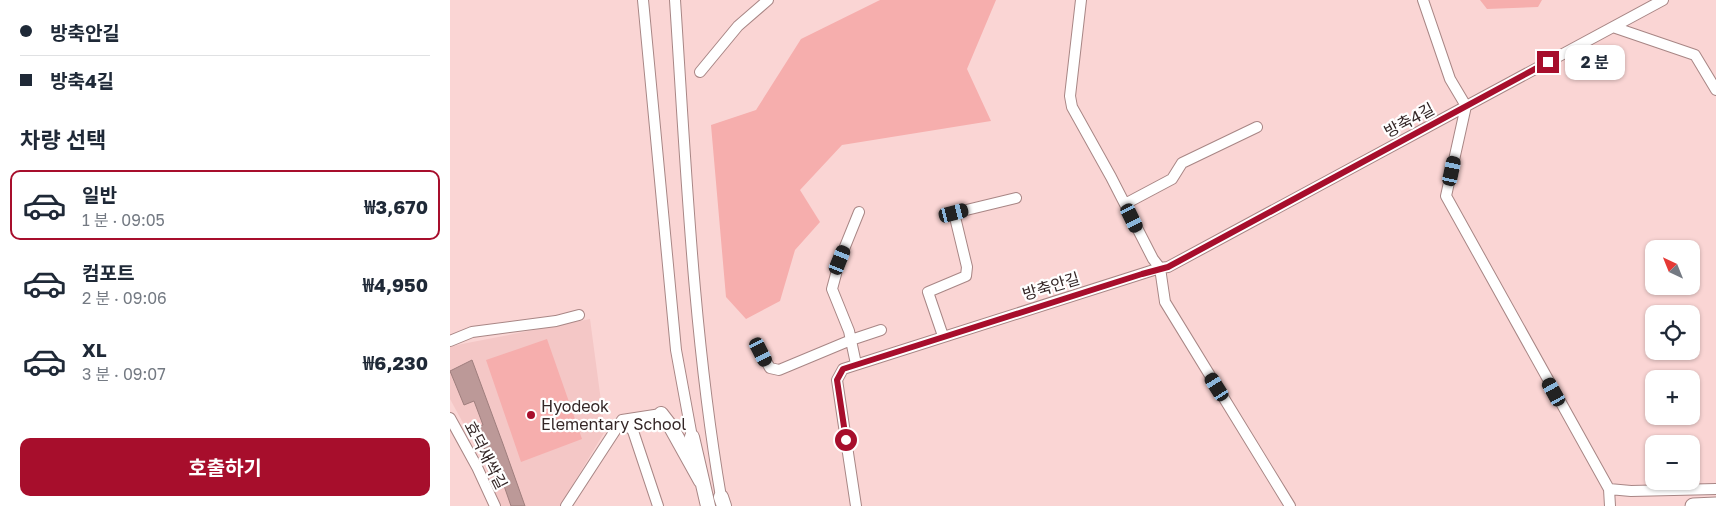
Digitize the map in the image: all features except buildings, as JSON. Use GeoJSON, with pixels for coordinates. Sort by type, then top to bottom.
{"type":"FeatureCollection","features":[{"type":"Feature","properties":{"kind":"highway"},"geometry":{"type":"LineString","coordinates":[[1693,506],[1716,504]]}},
{"type":"Feature","properties":{"kind":"main road"},"geometry":{"type":"LineString","coordinates":[[661,414],[701,480]]}},
{"type":"Feature","properties":{"kind":"main road"},"geometry":{"type":"LineString","coordinates":[[692,437],[708,506]]}},
{"type":"Feature","properties":{"kind":"street"},"geometry":{"type":"LineString","coordinates":[[643,0],[676,350],[692,437]]}},
{"type":"Feature","properties":{"kind":"street"},"geometry":{"type":"LineString","coordinates":[[675,0],[699,340],[711,436],[722,501]]}},
{"type":"Feature","properties":{"kind":"street"},"geometry":{"type":"LineString","coordinates":[[700,72],[738,26],[768,0]]}},
{"type":"Feature","properties":{"kind":"street"},"geometry":{"type":"LineString","coordinates":[[1081,0],[1070,96],[1072,107],[1153,259],[1164,268],[1165,302],[1290,506]]}},
{"type":"Feature","properties":{"kind":"street"},"geometry":{"type":"LineString","coordinates":[[1424,0],[1450,79],[1466,106],[1446,196],[1609,489],[1610,506]]}},
{"type":"Feature","properties":{"kind":"street","name":"방축4길"},"geometry":{"type":"LineString","coordinates":[[1164,268],[1663,0]]}},
{"type":"Feature","properties":{"kind":"street"},"geometry":{"type":"LineString","coordinates":[[1612,27],[1695,55],[1716,90]]}},
{"type":"Feature","properties":{"kind":"street"},"geometry":{"type":"LineString","coordinates":[[1125,204],[1172,179],[1182,163],[1257,126]]}},
{"type":"Feature","properties":{"kind":"street"},"geometry":{"type":"LineString","coordinates":[[943,336],[928,292],[966,276],[968,267],[954,213],[1016,198]]}},
{"type":"Feature","properties":{"kind":"street"},"geometry":{"type":"LineString","coordinates":[[856,364],[849,331],[832,289],[840,260],[859,212]]}},
{"type":"Feature","properties":{"kind":"street","name":"방축안길"},"geometry":{"type":"LineString","coordinates":[[856,506],[837,380],[843,369],[1164,268]]}},
{"type":"Feature","properties":{"kind":"street"},"geometry":{"type":"LineString","coordinates":[[450,341],[472,332],[556,321],[579,315]]}},
{"type":"Feature","properties":{"kind":"street"},"geometry":{"type":"LineString","coordinates":[[761,352],[770,368],[779,370],[851,340],[881,330]]}},
{"type":"Feature","properties":{"kind":"street"},"geometry":{"type":"LineString","coordinates":[[566,506],[622,420],[661,414]]}},
{"type":"Feature","properties":{"kind":"street","name":"효덕새싹길"},"geometry":{"type":"LineString","coordinates":[[450,418],[477,467],[494,506]]}},
{"type":"Feature","properties":{"kind":"street"},"geometry":{"type":"LineString","coordinates":[[622,420],[633,431],[658,506]]}},
{"type":"Feature","properties":{"kind":"street"},"geometry":{"type":"LineString","coordinates":[[1609,489],[1631,491],[1716,489]]}},
{"type":"Feature","properties":{"kind":"shaded area"},"geometry":{"type":"Polygon","coordinates":[[[880,0],[996,0],[967,69],[991,121],[842,145],[800,190],[820,222],[795,250],[780,301],[746,319],[726,297],[711,125],[756,110],[801,39],[880,0]]]}},
{"type":"Feature","properties":{"kind":"shaded area"},"geometry":{"type":"Polygon","coordinates":[[[1480,0],[1542,0],[1538,7],[1487,9],[1480,0]]]}},
{"type":"Feature","properties":{"kind":"shaded area","name":"Hyodeok Elementary School"},"geometry":{"type":"Polygon","coordinates":[[[590,319],[605,431],[560,506],[501,506],[480,454],[450,399],[450,347],[590,319]]]}},
{"type":"Feature","properties":{"kind":"shaded area"},"geometry":{"type":"Polygon","coordinates":[[[547,339],[582,439],[521,462],[486,360],[547,339]]]}},
{"type":"Feature","properties":{"kind":"place","name":"Hyodeok Elementary School"},"geometry":{"type":"Point","coordinates":[531,415]}},
{"type":"Feature","properties":{"kind":"route"},"geometry":{"type":"LineString","coordinates":[[846,440],[837,380],[843,369],[1168,267],[1548,62]]}}]}
